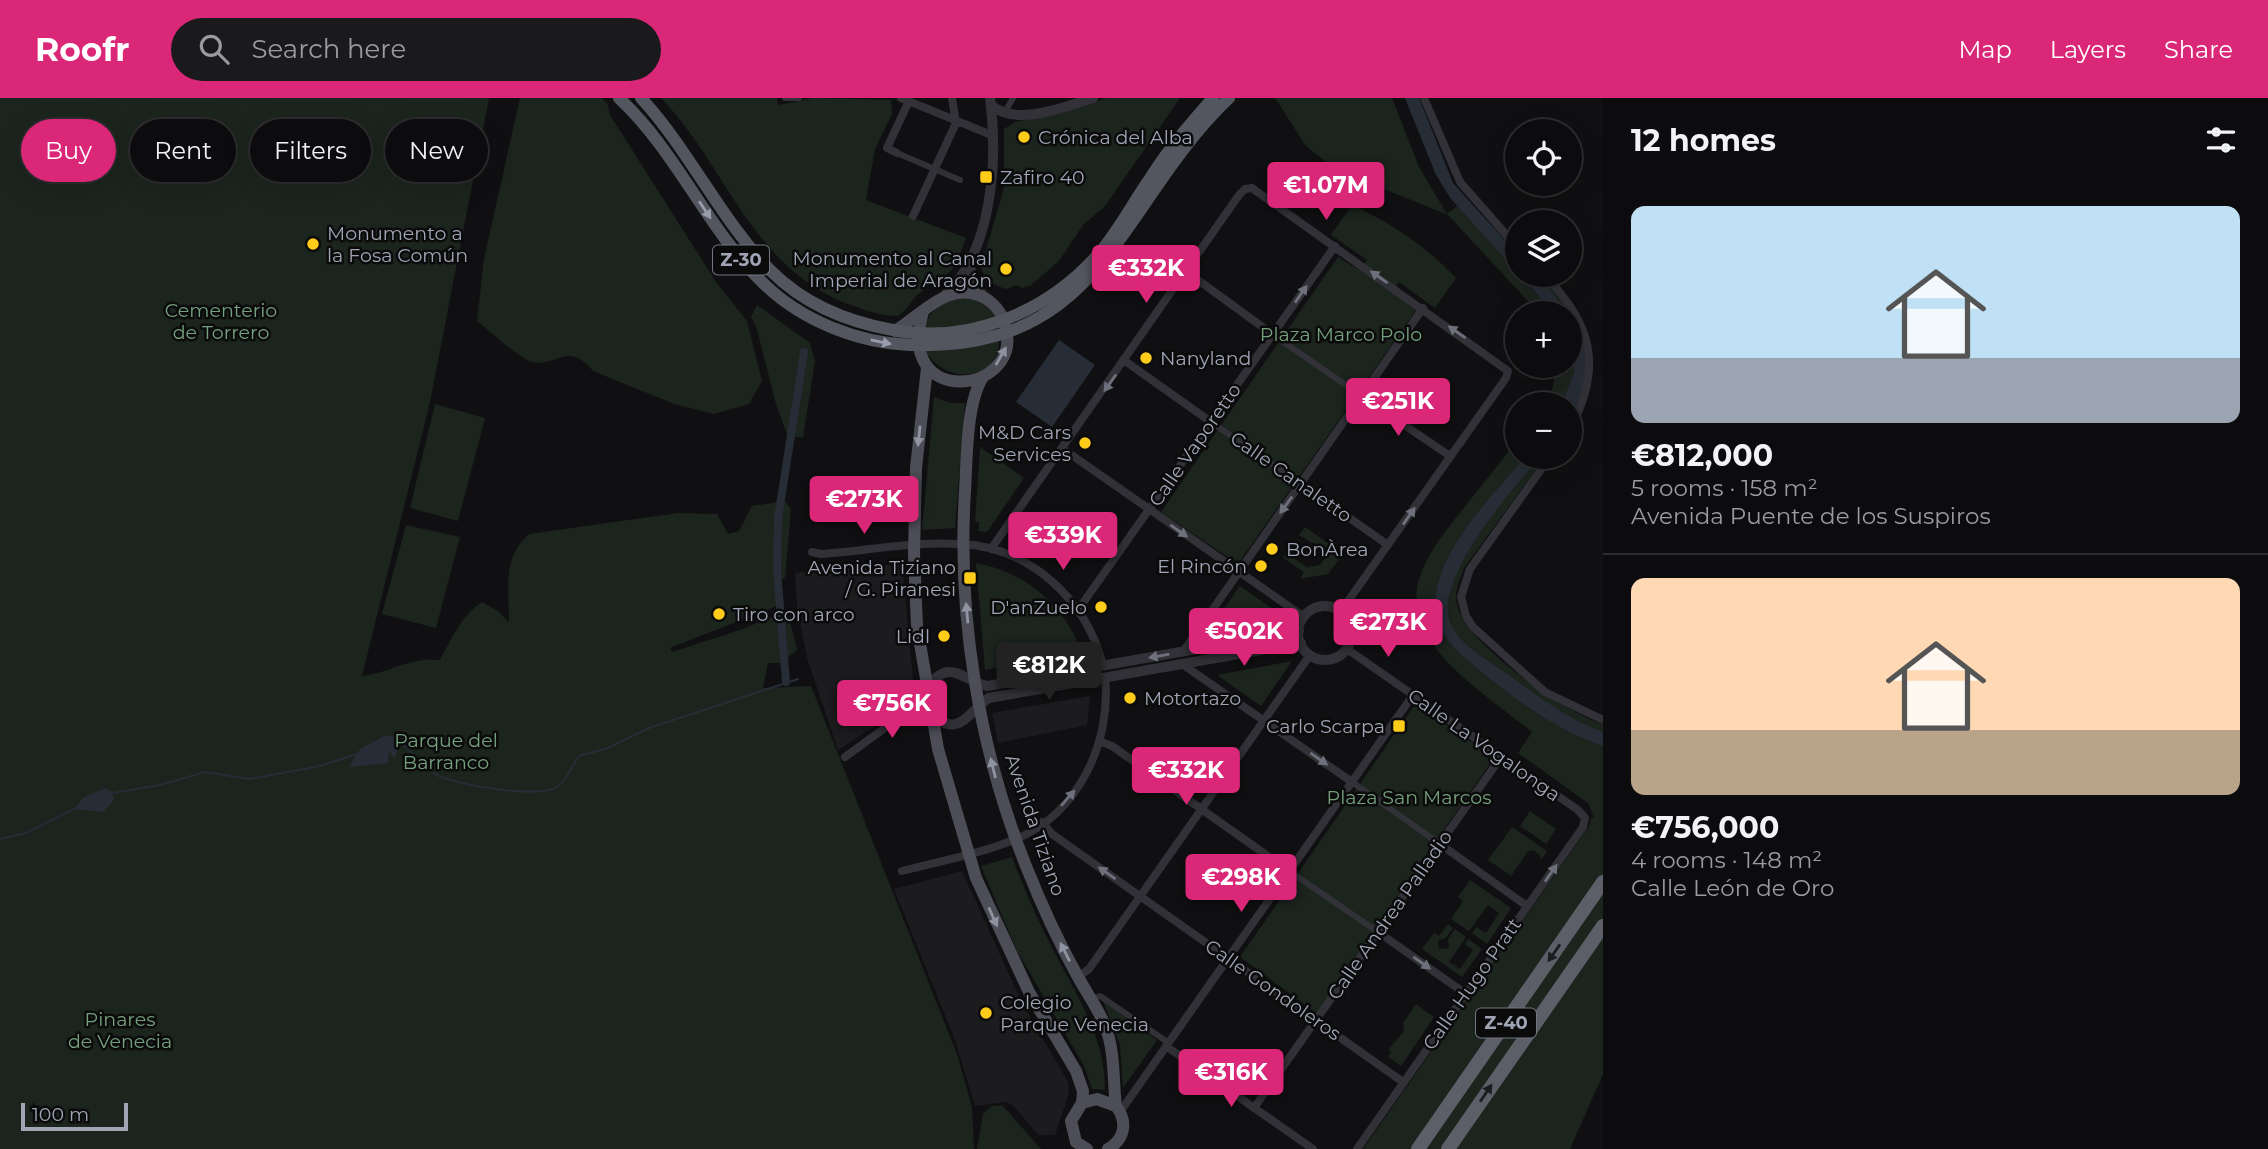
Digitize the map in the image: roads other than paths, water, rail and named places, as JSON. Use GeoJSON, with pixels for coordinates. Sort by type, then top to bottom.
{"type":"FeatureCollection","features":[{"type":"Feature","properties":{"kind":"highway","name":"Z-30"},"geometry":{"type":"LineString","coordinates":[[619,98],[660,142],[725,239],[764,285],[829,327],[886,343],[918,340],[956,343],[1049,311],[1088,280],[1117,247],[1182,150],[1229,98]]}},
{"type":"Feature","properties":{"kind":"highway","name":"Z-30"},"geometry":{"type":"LineString","coordinates":[[640,98],[684,151],[736,229],[773,273],[813,303],[858,322],[918,340]]}},
{"type":"Feature","properties":{"kind":"highway","name":"Z-30"},"geometry":{"type":"LineString","coordinates":[[1006,325],[1057,293],[1087,266],[1115,232],[1172,146],[1213,98]]}},
{"type":"Feature","properties":{"kind":"highway","name":"Z-40"},"geometry":{"type":"LineString","coordinates":[[1418,1149],[1603,882]]}},
{"type":"Feature","properties":{"kind":"highway","name":"Z-40"},"geometry":{"type":"LineString","coordinates":[[1448,1149],[1603,926]]}},
{"type":"Feature","properties":{"kind":"main road"},"geometry":{"type":"LineString","coordinates":[[895,331],[945,295],[966,293],[984,298],[998,310],[1006,325],[1005,353],[983,377],[957,383],[938,377],[927,368]]}},
{"type":"Feature","properties":{"kind":"main road"},"geometry":{"type":"LineString","coordinates":[[923,312],[918,340],[927,368],[916,468],[914,547],[917,626],[929,709],[967,853],[1009,953],[1076,1071],[1083,1091],[1082,1103],[1072,1121],[1080,1147]]}},
{"type":"Feature","properties":{"kind":"main road","name":"Avenida Tiziano"},"geometry":{"type":"LineString","coordinates":[[983,377],[977,387],[970,434],[964,544],[967,617],[979,706],[997,783],[1016,839],[1047,916],[1102,1019],[1112,1050],[1118,1109],[1123,1122],[1122,1134],[1108,1149]]}},
{"type":"Feature","properties":{"kind":"main road"},"geometry":{"type":"LineString","coordinates":[[1082,1103],[1097,1099],[1118,1109]]}},
{"type":"Feature","properties":{"kind":"street"},"geometry":{"type":"LineString","coordinates":[[785,98],[799,98]]}},
{"type":"Feature","properties":{"kind":"street"},"geometry":{"type":"LineString","coordinates":[[913,215],[956,123],[952,98]]}},
{"type":"Feature","properties":{"kind":"street"},"geometry":{"type":"LineString","coordinates":[[1004,114],[1013,98]]}},
{"type":"Feature","properties":{"kind":"street"},"geometry":{"type":"LineString","coordinates":[[991,101],[1004,114],[1019,115],[1093,98]]}},
{"type":"Feature","properties":{"kind":"street"},"geometry":{"type":"LineString","coordinates":[[1424,98],[1455,174],[1468,193],[1505,234]]}},
{"type":"Feature","properties":{"kind":"street"},"geometry":{"type":"LineString","coordinates":[[960,180],[887,148],[902,100],[956,123],[994,132],[1019,115]]}},
{"type":"Feature","properties":{"kind":"street"},"geometry":{"type":"LineString","coordinates":[[945,295],[956,284],[969,261],[991,193],[994,132],[991,101]]}},
{"type":"Feature","properties":{"kind":"street"},"geometry":{"type":"LineString","coordinates":[[991,549],[1239,195],[1248,188],[1258,192],[1505,366],[1508,374],[1340,611]]}},
{"type":"Feature","properties":{"kind":"street","name":"Calle Vaporetto"},"geometry":{"type":"LineString","coordinates":[[1078,610],[1335,246]]}},
{"type":"Feature","properties":{"kind":"street"},"geometry":{"type":"LineString","coordinates":[[969,261],[973,282],[984,298]]}},
{"type":"Feature","properties":{"kind":"street"},"geometry":{"type":"LineString","coordinates":[[1187,272],[1450,456]]}},
{"type":"Feature","properties":{"kind":"street"},"geometry":{"type":"LineString","coordinates":[[1554,287],[1582,321],[1594,352],[1595,375],[1592,391],[1582,408]]}},
{"type":"Feature","properties":{"kind":"street"},"geometry":{"type":"LineString","coordinates":[[1184,652],[1423,308]]}},
{"type":"Feature","properties":{"kind":"street","name":"Calle Canaletto"},"geometry":{"type":"LineString","coordinates":[[1125,361],[1388,545]]}},
{"type":"Feature","properties":{"kind":"street"},"geometry":{"type":"LineString","coordinates":[[1063,449],[1304,617]]}},
{"type":"Feature","properties":{"kind":"street"},"geometry":{"type":"LineString","coordinates":[[1542,469],[1471,569],[1462,587],[1462,603],[1473,627],[1545,692],[1603,720]]}},
{"type":"Feature","properties":{"kind":"street"},"geometry":{"type":"LineString","coordinates":[[812,552],[821,554],[964,544],[991,549],[1037,570],[1060,589],[1078,610],[1095,640],[1103,666]]}},
{"type":"Feature","properties":{"kind":"street"},"geometry":{"type":"LineString","coordinates":[[1321,607],[1340,611],[1349,621],[1352,631],[1347,649],[1338,657],[1327,660],[1310,655],[1301,643],[1299,631],[1304,617],[1321,607]]}},
{"type":"Feature","properties":{"kind":"street"},"geometry":{"type":"LineString","coordinates":[[926,689],[934,679],[946,672],[958,672],[987,686],[1299,631]]}},
{"type":"Feature","properties":{"kind":"street"},"geometry":{"type":"LineString","coordinates":[[845,757],[893,722],[929,709],[943,722],[955,724],[967,720],[989,698],[1301,643]]}},
{"type":"Feature","properties":{"kind":"street","name":"Calle La Vogalonga"},"geometry":{"type":"LineString","coordinates":[[1347,649],[1585,818]]}},
{"type":"Feature","properties":{"kind":"street"},"geometry":{"type":"LineString","coordinates":[[1078,977],[1089,969],[1310,655]]}},
{"type":"Feature","properties":{"kind":"street"},"geometry":{"type":"LineString","coordinates":[[1182,664],[1527,906]]}},
{"type":"Feature","properties":{"kind":"street"},"geometry":{"type":"LineString","coordinates":[[902,871],[1016,839],[1042,822],[1079,785],[1099,741],[1105,708],[1105,677]]}},
{"type":"Feature","properties":{"kind":"street"},"geometry":{"type":"LineString","coordinates":[[1118,1109],[1168,1044],[1413,695]]}},
{"type":"Feature","properties":{"kind":"street"},"geometry":{"type":"LineString","coordinates":[[1099,741],[1112,746],[1466,994]]}},
{"type":"Feature","properties":{"kind":"street","name":"Calle Andrea Palladio"},"geometry":{"type":"LineString","coordinates":[[1254,1108],[1501,757]]}},
{"type":"Feature","properties":{"kind":"street","name":"Calle Hugo Pratt"},"geometry":{"type":"LineString","coordinates":[[1357,1149],[1583,827],[1585,818]]}},
{"type":"Feature","properties":{"kind":"street","name":"Calle Gondoleros"},"geometry":{"type":"LineString","coordinates":[[1042,822],[1052,834],[1403,1082]]}},
{"type":"Feature","properties":{"kind":"street"},"geometry":{"type":"LineString","coordinates":[[1091,999],[1100,996],[1313,1149]]}},
{"type":"Feature","properties":{"kind":"waterway"},"geometry":{"type":"LineString","coordinates":[[786,682],[777,571],[778,518],[804,352]]}},
{"type":"Feature","properties":{"kind":"waterway"},"geometry":{"type":"LineString","coordinates":[[399,741],[420,762],[445,778],[496,789],[533,792],[547,790],[561,784],[579,756],[608,748],[649,728],[798,679]]}},
{"type":"Feature","properties":{"kind":"waterway"},"geometry":{"type":"LineString","coordinates":[[113,793],[160,785],[205,772],[249,779],[320,766],[357,754]]}},
{"type":"Feature","properties":{"kind":"waterway"},"geometry":{"type":"LineString","coordinates":[[0,839],[26,833],[74,809]]}},
{"type":"Feature","properties":{"kind":"place","name":"Crónica del Alba"},"geometry":{"type":"Point","coordinates":[1024,137]}},
{"type":"Feature","properties":{"kind":"place","name":"Zafiro 40"},"geometry":{"type":"Point","coordinates":[986,177]}},
{"type":"Feature","properties":{"kind":"place","name":"Monumento a la Fosa Común"},"geometry":{"type":"Point","coordinates":[313,244]}},
{"type":"Feature","properties":{"kind":"place","name":"Monumento al Canal Imperial de Aragón"},"geometry":{"type":"Point","coordinates":[1006,269]}},
{"type":"Feature","properties":{"kind":"place","name":"Nanyland"},"geometry":{"type":"Point","coordinates":[1146,358]}},
{"type":"Feature","properties":{"kind":"place","name":"M&D Cars Services"},"geometry":{"type":"Point","coordinates":[1085,443]}},
{"type":"Feature","properties":{"kind":"place","name":"BonÀrea"},"geometry":{"type":"Point","coordinates":[1272,549]}},
{"type":"Feature","properties":{"kind":"place","name":"El Rincón"},"geometry":{"type":"Point","coordinates":[1261,566]}},
{"type":"Feature","properties":{"kind":"place","name":"Avenida Tiziano / G. Piranesi"},"geometry":{"type":"Point","coordinates":[970,578]}},
{"type":"Feature","properties":{"kind":"place","name":"D'anZuelo"},"geometry":{"type":"Point","coordinates":[1101,607]}},
{"type":"Feature","properties":{"kind":"place","name":"Tiro con arco"},"geometry":{"type":"Point","coordinates":[719,614]}},
{"type":"Feature","properties":{"kind":"place","name":"Lidl"},"geometry":{"type":"Point","coordinates":[944,636]}},
{"type":"Feature","properties":{"kind":"place","name":"Motortazo"},"geometry":{"type":"Point","coordinates":[1130,698]}},
{"type":"Feature","properties":{"kind":"place","name":"Carlo Scarpa"},"geometry":{"type":"Point","coordinates":[1399,726]}},
{"type":"Feature","properties":{"kind":"place","name":"Colegio Parque Venecia"},"geometry":{"type":"Point","coordinates":[986,1013]}},
{"type":"Feature","properties":{"kind":"park label","name":"Cementerio de Torrero"},"geometry":{"type":"Point","coordinates":[221,321]}},
{"type":"Feature","properties":{"kind":"park label","name":"Plaza Marco Polo"},"geometry":{"type":"Point","coordinates":[1341,334]}},
{"type":"Feature","properties":{"kind":"park label","name":"Parque del Barranco"},"geometry":{"type":"Point","coordinates":[446,751]}},
{"type":"Feature","properties":{"kind":"park label","name":"Plaza San Marcos"},"geometry":{"type":"Point","coordinates":[1409,797]}},
{"type":"Feature","properties":{"kind":"park label","name":"Pinares de Venecia"},"geometry":{"type":"Point","coordinates":[120,1030]}}]}
